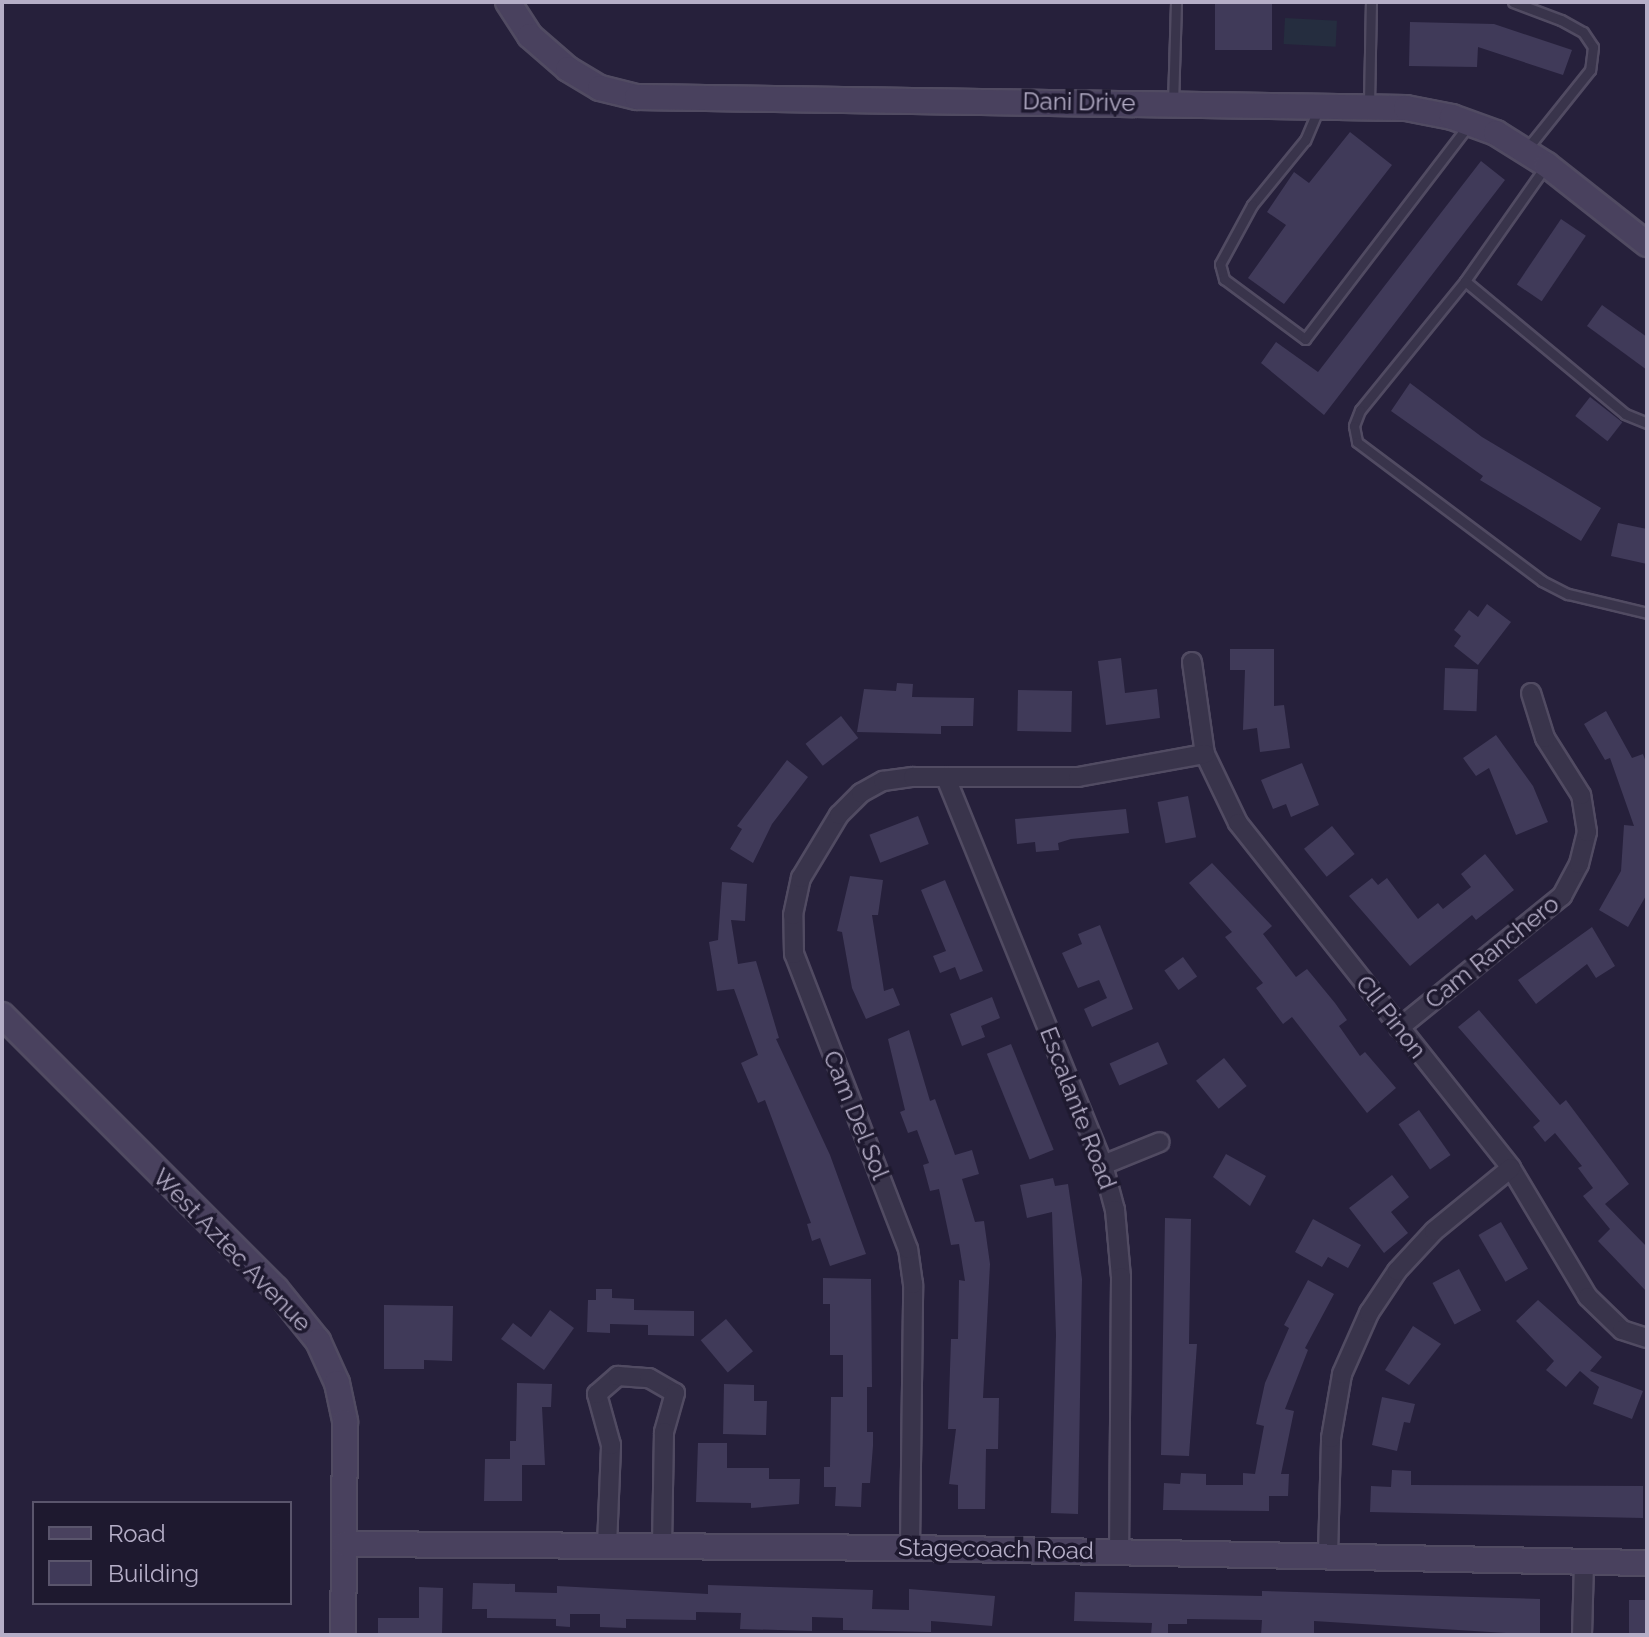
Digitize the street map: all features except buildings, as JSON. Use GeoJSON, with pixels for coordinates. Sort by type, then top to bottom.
{"type":"FeatureCollection","features":[{"type":"Feature","properties":{"kind":"street","name":"Dani Drive"},"geometry":{"type":"LineString","coordinates":[[508,2],[530,36],[568,69],[600,88],[637,97],[1406,108],[1470,123],[1525,151],[1647,244]]}},
{"type":"Feature","properties":{"kind":"street","name":"Cll Pinon"},"geometry":{"type":"LineString","coordinates":[[1192,662],[1205,754],[1238,823],[1511,1168],[1588,1297],[1622,1330],[1647,1338]]}},
{"type":"Feature","properties":{"kind":"street","name":"Cam Ranchero"},"geometry":{"type":"LineString","coordinates":[[1399,1028],[1562,896],[1579,864],[1587,832],[1581,795],[1545,738],[1531,693]]}},
{"type":"Feature","properties":{"kind":"street","name":"Cam Del Sol"},"geometry":{"type":"LineString","coordinates":[[910,1548],[913,1284],[908,1249],[806,993],[794,954],[793,915],[812,852],[861,793],[883,781],[1078,777],[1205,754]]}},
{"type":"Feature","properties":{"kind":"street","name":"Escalante Road"},"geometry":{"type":"LineString","coordinates":[[946,778],[1103,1165],[1115,1210],[1121,1277],[1119,1552]]}},
{"type":"Feature","properties":{"kind":"street","name":"West Aztec Avenue"},"geometry":{"type":"LineString","coordinates":[[2,1015],[276,1289],[318,1341],[337,1383],[345,1422],[343,1635]]}},
{"type":"Feature","properties":{"kind":"street"},"geometry":{"type":"LineString","coordinates":[[1103,1165],[1160,1142]]}},
{"type":"Feature","properties":{"kind":"street"},"geometry":{"type":"LineString","coordinates":[[1328,1556],[1331,1438],[1342,1374],[1369,1313],[1397,1271],[1434,1231],[1511,1168]]}},
{"type":"Feature","properties":{"kind":"street"},"geometry":{"type":"LineString","coordinates":[[607,1546],[611,1445],[597,1394],[618,1376],[649,1378],[675,1393],[664,1432],[662,1546]]}},
{"type":"Feature","properties":{"kind":"street","name":"Stagecoach Road"},"geometry":{"type":"LineString","coordinates":[[344,1544],[910,1548],[1647,1563]]}},
{"type":"Feature","properties":{"kind":"street"},"geometry":{"type":"LineString","coordinates":[[1582,1635],[1584,1562]]}},
{"type":"Feature","properties":{"kind":"lane"},"geometry":{"type":"LineString","coordinates":[[1173,104],[1176,2]]}},
{"type":"Feature","properties":{"kind":"lane"},"geometry":{"type":"LineString","coordinates":[[1369,107],[1371,2]]}},
{"type":"Feature","properties":{"kind":"lane"},"geometry":{"type":"LineString","coordinates":[[1513,2],[1583,32],[1593,47],[1590,70],[1525,151]]}},
{"type":"Feature","properties":{"kind":"lane"},"geometry":{"type":"LineString","coordinates":[[1317,106],[1318,118],[1305,140],[1252,205],[1220,264],[1224,279],[1305,339],[1470,123]]}},
{"type":"Feature","properties":{"kind":"lane"},"geometry":{"type":"LineString","coordinates":[[1547,165],[1465,281],[1360,410],[1354,426],[1357,442],[1542,581],[1568,594],[1647,613]]}},
{"type":"Feature","properties":{"kind":"lane"},"geometry":{"type":"LineString","coordinates":[[1465,281],[1625,414],[1647,423]]}},
{"type":"Feature","properties":{"kind":"shaded area"},"geometry":{"type":"Polygon","coordinates":[[[1285,18],[1337,21],[1336,47],[1284,44],[1285,18]]]}}]}
